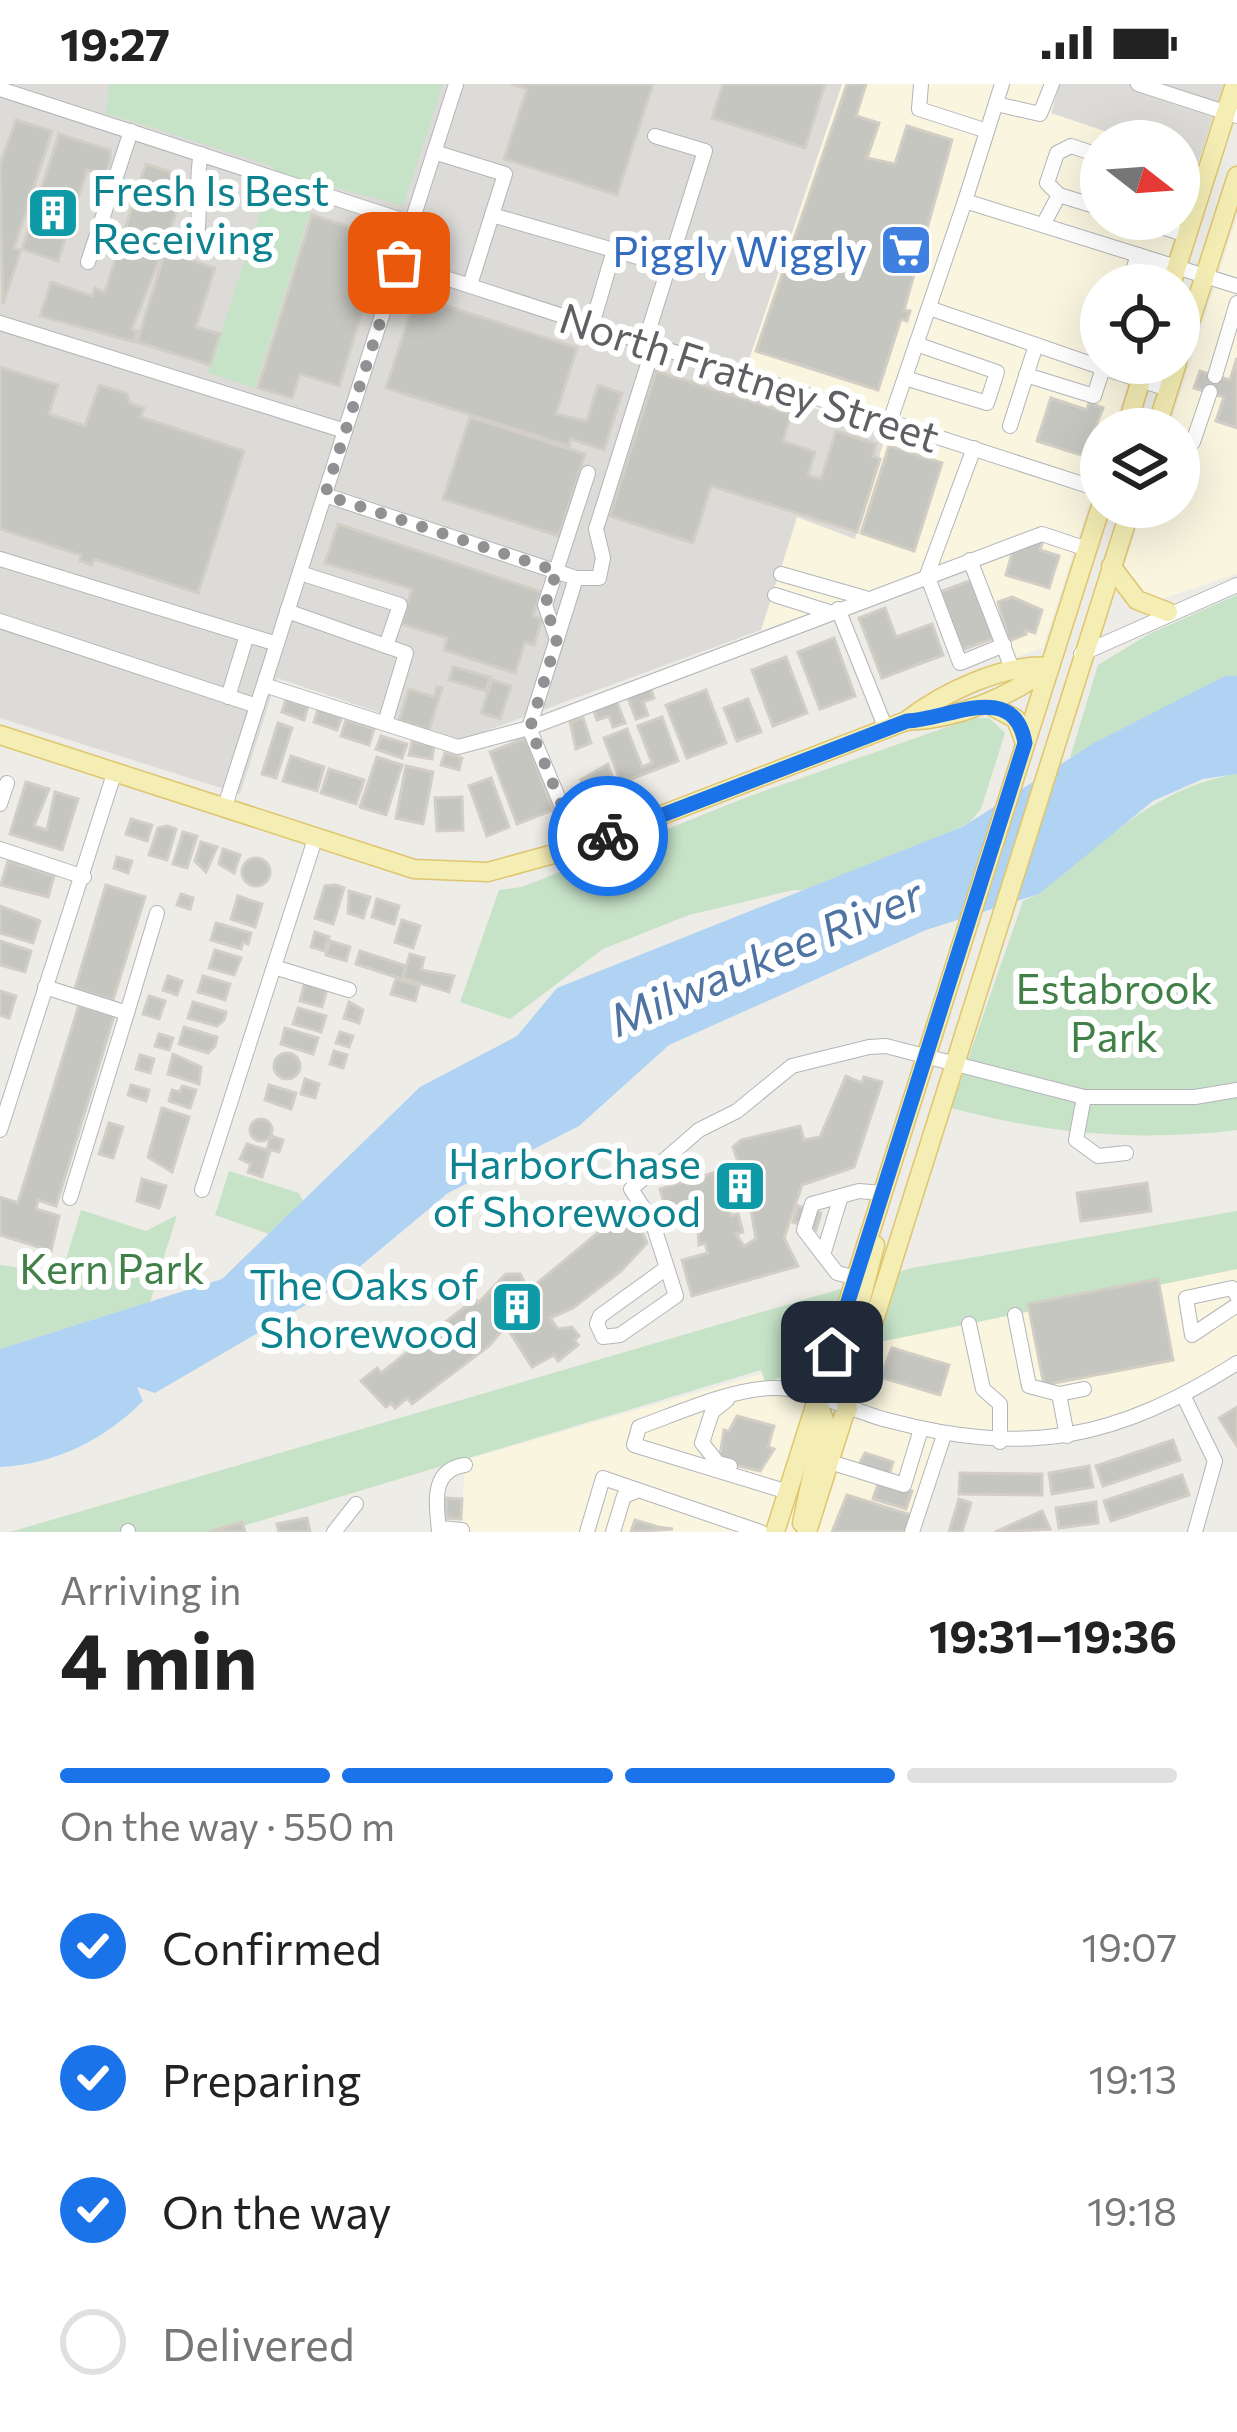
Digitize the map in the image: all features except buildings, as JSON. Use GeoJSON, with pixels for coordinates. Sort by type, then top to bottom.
{"type":"FeatureCollection","features":[{"type":"Feature","properties":{"kind":"main road"},"geometry":{"type":"LineString","coordinates":[[1200,195],[1231,114],[1235,84]]}},
{"type":"Feature","properties":{"kind":"main road"},"geometry":{"type":"LineString","coordinates":[[1200,291],[1237,176]]}},
{"type":"Feature","properties":{"kind":"main road"},"geometry":{"type":"LineString","coordinates":[[1162,408],[1170,384]]}},
{"type":"Feature","properties":{"kind":"main road"},"geometry":{"type":"LineString","coordinates":[[775,1532],[1094,528]]}},
{"type":"Feature","properties":{"kind":"main road"},"geometry":{"type":"LineString","coordinates":[[804,1532],[848,1410],[1124,528]]}},
{"type":"Feature","properties":{"kind":"main road"},"geometry":{"type":"LineString","coordinates":[[1111,566],[1137,600],[1168,612]]}},
{"type":"Feature","properties":{"kind":"main road"},"geometry":{"type":"LineString","coordinates":[[907,721],[934,720],[986,704],[1081,654]]}},
{"type":"Feature","properties":{"kind":"main road"},"geometry":{"type":"LineString","coordinates":[[0,735],[438,872],[513,868],[907,721],[932,701],[1013,671],[1050,667]]}},
{"type":"Feature","properties":{"kind":"main road"},"geometry":{"type":"LineString","coordinates":[[986,704],[1016,719],[1025,743]]}},
{"type":"Feature","properties":{"kind":"main road"},"geometry":{"type":"LineString","coordinates":[[880,1198],[896,1202],[887,1241],[890,1270]]}},
{"type":"Feature","properties":{"kind":"main road"},"geometry":{"type":"LineString","coordinates":[[848,1410],[840,1380],[872,1270],[880,1198]]}},
{"type":"Feature","properties":{"kind":"main road"},"geometry":{"type":"LineString","coordinates":[[804,1532],[806,1484],[824,1420],[817,1400]]}},
{"type":"Feature","properties":{"kind":"street"},"geometry":{"type":"LineString","coordinates":[[225,806],[455,84]]}},
{"type":"Feature","properties":{"kind":"street"},"geometry":{"type":"LineString","coordinates":[[920,84],[919,109],[988,131]]}},
{"type":"Feature","properties":{"kind":"street"},"geometry":{"type":"LineString","coordinates":[[890,421],[1002,84]]}},
{"type":"Feature","properties":{"kind":"street"},"geometry":{"type":"LineString","coordinates":[[996,104],[1040,114],[1052,84]]}},
{"type":"Feature","properties":{"kind":"street"},"geometry":{"type":"LineString","coordinates":[[1138,84],[1231,114]]}},
{"type":"Feature","properties":{"kind":"street"},"geometry":{"type":"LineString","coordinates":[[3,91],[411,223]]}},
{"type":"Feature","properties":{"kind":"street"},"geometry":{"type":"LineString","coordinates":[[88,262],[131,131]]}},
{"type":"Feature","properties":{"kind":"street"},"geometry":{"type":"LineString","coordinates":[[325,495],[577,578],[599,578],[603,573],[596,529],[705,151],[655,136]]}},
{"type":"Feature","properties":{"kind":"street"},"geometry":{"type":"LineString","coordinates":[[1080,149],[1071,146],[1057,153],[1047,183],[1059,195],[1080,202]]}},
{"type":"Feature","properties":{"kind":"street"},"geometry":{"type":"LineString","coordinates":[[434,152],[505,174],[470,285]]}},
{"type":"Feature","properties":{"kind":"street"},"geometry":{"type":"LineString","coordinates":[[196,240],[202,214],[195,177],[201,154]]}},
{"type":"Feature","properties":{"kind":"street"},"geometry":{"type":"LineString","coordinates":[[1043,225],[1059,195]]}},
{"type":"Feature","properties":{"kind":"street"},"geometry":{"type":"LineString","coordinates":[[965,201],[1138,255],[1153,264]]}},
{"type":"Feature","properties":{"kind":"street"},"geometry":{"type":"LineString","coordinates":[[492,215],[669,266]]}},
{"type":"Feature","properties":{"kind":"street"},"geometry":{"type":"LineString","coordinates":[[592,325],[614,250]]}},
{"type":"Feature","properties":{"kind":"street"},"geometry":{"type":"LineString","coordinates":[[1135,264],[1138,255]]}},
{"type":"Feature","properties":{"kind":"street","name":"North Fratney Street"},"geometry":{"type":"LineString","coordinates":[[399,263],[1080,483]]}},
{"type":"Feature","properties":{"kind":"street"},"geometry":{"type":"LineString","coordinates":[[1200,275],[1237,286]]}},
{"type":"Feature","properties":{"kind":"street"},"geometry":{"type":"LineString","coordinates":[[1215,376],[1237,303]]}},
{"type":"Feature","properties":{"kind":"street"},"geometry":{"type":"LineString","coordinates":[[929,308],[1080,358]]}},
{"type":"Feature","properties":{"kind":"street"},"geometry":{"type":"LineString","coordinates":[[0,323],[345,431]]}},
{"type":"Feature","properties":{"kind":"street"},"geometry":{"type":"LineString","coordinates":[[904,378],[987,403],[997,372],[916,344]]}},
{"type":"Feature","properties":{"kind":"street"},"geometry":{"type":"LineString","coordinates":[[1010,426],[1036,344]]}},
{"type":"Feature","properties":{"kind":"street"},"geometry":{"type":"LineString","coordinates":[[1026,374],[1094,396],[1098,384]]}},
{"type":"Feature","properties":{"kind":"street"},"geometry":{"type":"LineString","coordinates":[[1161,384],[1168,389]]}},
{"type":"Feature","properties":{"kind":"street"},"geometry":{"type":"LineString","coordinates":[[1200,421],[1210,392]]}},
{"type":"Feature","properties":{"kind":"street"},"geometry":{"type":"LineString","coordinates":[[969,688],[927,575],[974,448]]}},
{"type":"Feature","properties":{"kind":"street"},"geometry":{"type":"LineString","coordinates":[[557,639],[545,605],[588,473]]}},
{"type":"Feature","properties":{"kind":"street"},"geometry":{"type":"LineString","coordinates":[[264,685],[458,747],[530,728],[1042,534],[1087,549]]}},
{"type":"Feature","properties":{"kind":"street"},"geometry":{"type":"LineString","coordinates":[[0,559],[277,644]]}},
{"type":"Feature","properties":{"kind":"street"},"geometry":{"type":"LineString","coordinates":[[970,560],[1013,671]]}},
{"type":"Feature","properties":{"kind":"street"},"geometry":{"type":"LineString","coordinates":[[300,573],[400,605],[386,646]]}},
{"type":"Feature","properties":{"kind":"street"},"geometry":{"type":"LineString","coordinates":[[781,574],[865,598]]}},
{"type":"Feature","properties":{"kind":"street"},"geometry":{"type":"LineString","coordinates":[[577,578],[530,728],[579,847]]}},
{"type":"Feature","properties":{"kind":"street"},"geometry":{"type":"LineString","coordinates":[[1081,654],[1237,585]]}},
{"type":"Feature","properties":{"kind":"street"},"geometry":{"type":"LineString","coordinates":[[775,595],[833,610]]}},
{"type":"Feature","properties":{"kind":"street"},"geometry":{"type":"LineString","coordinates":[[833,610],[886,729]]}},
{"type":"Feature","properties":{"kind":"street"},"geometry":{"type":"LineString","coordinates":[[287,611],[406,653],[385,724]]}},
{"type":"Feature","properties":{"kind":"street"},"geometry":{"type":"LineString","coordinates":[[0,621],[257,706]]}},
{"type":"Feature","properties":{"kind":"street"},"geometry":{"type":"LineString","coordinates":[[228,697],[247,635]]}},
{"type":"Feature","properties":{"kind":"street"},"geometry":{"type":"LineString","coordinates":[[960,663],[1004,645]]}},
{"type":"Feature","properties":{"kind":"street"},"geometry":{"type":"LineString","coordinates":[[0,1130],[115,771]]}},
{"type":"Feature","properties":{"kind":"street"},"geometry":{"type":"LineString","coordinates":[[0,803],[7,783]]}},
{"type":"Feature","properties":{"kind":"street"},"geometry":{"type":"LineString","coordinates":[[202,1190],[316,836]]}},
{"type":"Feature","properties":{"kind":"street"},"geometry":{"type":"LineString","coordinates":[[0,849],[84,878]]}},
{"type":"Feature","properties":{"kind":"street"},"geometry":{"type":"LineString","coordinates":[[70,1198],[158,913]]}},
{"type":"Feature","properties":{"kind":"street"},"geometry":{"type":"LineString","coordinates":[[274,967],[349,990]]}},
{"type":"Feature","properties":{"kind":"street"},"geometry":{"type":"LineString","coordinates":[[46,987],[127,1013]]}},
{"type":"Feature","properties":{"kind":"street"},"geometry":{"type":"LineString","coordinates":[[665,1269],[600,1316],[597,1324],[603,1336],[620,1335],[676,1296],[652,1221],[631,1190],[686,1140],[737,1111],[803,1062],[886,1046],[1084,1097],[1195,1097],[1237,1090]]}},
{"type":"Feature","properties":{"kind":"street"},"geometry":{"type":"LineString","coordinates":[[1084,1097],[1076,1139],[1098,1156],[1126,1153]]}},
{"type":"Feature","properties":{"kind":"street"},"geometry":{"type":"LineString","coordinates":[[856,1278],[837,1273],[804,1230],[812,1204],[842,1196],[880,1198]]}},
{"type":"Feature","properties":{"kind":"street"},"geometry":{"type":"LineString","coordinates":[[824,1255],[842,1196]]}},
{"type":"Feature","properties":{"kind":"street"},"geometry":{"type":"LineString","coordinates":[[1235,1287],[1186,1298],[1192,1335],[1237,1305]]}},
{"type":"Feature","properties":{"kind":"street"},"geometry":{"type":"LineString","coordinates":[[1015,1316],[1029,1386],[1059,1394],[1084,1389]]}},
{"type":"Feature","properties":{"kind":"street"},"geometry":{"type":"LineString","coordinates":[[969,1324],[983,1389],[1000,1404],[1000,1442]]}},
{"type":"Feature","properties":{"kind":"street"},"geometry":{"type":"LineString","coordinates":[[788,1492],[634,1444],[639,1427],[776,1388],[944,1435],[1000,1442],[1067,1436],[1126,1423],[1184,1396],[1237,1363]]}},
{"type":"Feature","properties":{"kind":"street"},"geometry":{"type":"LineString","coordinates":[[1059,1394],[1067,1436]]}},
{"type":"Feature","properties":{"kind":"street"},"geometry":{"type":"LineString","coordinates":[[1184,1396],[1215,1461],[1195,1532]]}},
{"type":"Feature","properties":{"kind":"street"},"geometry":{"type":"LineString","coordinates":[[727,1400],[712,1412],[704,1450],[739,1469],[746,1480]]}},
{"type":"Feature","properties":{"kind":"street"},"geometry":{"type":"LineString","coordinates":[[830,1462],[904,1485],[921,1429]]}},
{"type":"Feature","properties":{"kind":"street"},"geometry":{"type":"LineString","coordinates":[[912,1532],[944,1435]]}},
{"type":"Feature","properties":{"kind":"street"},"geometry":{"type":"LineString","coordinates":[[461,1530],[439,1530],[435,1490],[444,1476],[465,1465]]}},
{"type":"Feature","properties":{"kind":"street"},"geometry":{"type":"LineString","coordinates":[[586,1532],[603,1478],[737,1528],[760,1532]]}},
{"type":"Feature","properties":{"kind":"street"},"geometry":{"type":"LineString","coordinates":[[613,1532],[624,1496],[634,1492]]}},
{"type":"Feature","properties":{"kind":"street"},"geometry":{"type":"LineString","coordinates":[[334,1532],[356,1504]]}},
{"type":"Feature","properties":{"kind":"shaded area"},"geometry":{"type":"Polygon","coordinates":[[[0,84],[842,84],[740,386],[887,430],[855,539],[797,517],[761,630],[461,740],[277,678],[240,794],[0,718],[0,84]]]}},
{"type":"Feature","properties":{"kind":"shaded area"},"geometry":{"type":"Polygon","coordinates":[[[842,84],[1060,84],[1052,113],[1080,123],[1080,240],[1173,240],[1166,264],[1080,264],[1080,384],[1127,384],[1120,408],[1080,408],[1081,528],[1043,648],[1016,657],[976,555],[761,630],[798,516],[855,538],[740,387],[842,84]]]}},
{"type":"Feature","properties":{"kind":"shaded area"},"geometry":{"type":"Polygon","coordinates":[[[1060,84],[1224,84],[1200,157],[1200,120],[1080,123],[1051,113],[1060,84]]]}},
{"type":"Feature","properties":{"kind":"shaded area"},"geometry":{"type":"Polygon","coordinates":[[[1237,217],[1237,574],[1161,599],[1145,598],[1124,566],[1137,528],[1200,528],[1200,408],[1176,408],[1183,384],[1200,384],[1200,332],[1237,217]]]}},
{"type":"Feature","properties":{"kind":"shaded area"},"geometry":{"type":"Polygon","coordinates":[[[1237,1269],[1237,1363],[1091,1433],[944,1435],[912,1532],[461,1532],[465,1460],[891,1336],[1237,1269]]]}},
{"type":"Feature","properties":{"kind":"green space"},"geometry":{"type":"Polygon","coordinates":[[[109,84],[443,84],[403,206],[319,183],[255,388],[208,373],[275,167],[106,113],[109,84]]]}},
{"type":"Feature","properties":{"kind":"green space"},"geometry":{"type":"Polygon","coordinates":[[[1237,595],[1237,676],[1225,676],[1070,758],[1098,665],[1149,634],[1237,595]]]}},
{"type":"Feature","properties":{"kind":"green space"},"geometry":{"type":"Polygon","coordinates":[[[973,718],[989,718],[1005,733],[981,809],[969,823],[822,891],[793,890],[689,915],[603,949],[510,1019],[460,1002],[499,890],[522,887],[750,796],[973,718]]]}},
{"type":"Feature","properties":{"kind":"green space","name":"Estabrook Park"},"geometry":{"type":"Polygon","coordinates":[[[1237,774],[1237,1130],[1093,1133],[951,1108],[1023,901],[1039,894],[1155,804],[1207,781],[1237,774]]]}},
{"type":"Feature","properties":{"kind":"green space"},"geometry":{"type":"Polygon","coordinates":[[[229,1171],[299,1193],[303,1201],[269,1234],[215,1215],[229,1171]]]}},
{"type":"Feature","properties":{"kind":"green space","name":"Kern Park"},"geometry":{"type":"Polygon","coordinates":[[[81,1210],[146,1231],[177,1215],[150,1302],[0,1349],[0,1265],[62,1273],[81,1210]]]}},
{"type":"Feature","properties":{"kind":"green space"},"geometry":{"type":"Polygon","coordinates":[[[1237,1211],[1237,1269],[816,1355],[811,1369],[765,1382],[761,1370],[223,1532],[10,1532],[912,1268],[1237,1211]]]}},
{"type":"Feature","properties":{"kind":"water","name":"Milwaukee River"},"geometry":{"type":"Polygon","coordinates":[[[1225,676],[1237,676],[1237,774],[1203,779],[1153,801],[1039,894],[926,930],[669,1045],[579,1126],[448,1193],[333,1289],[155,1393],[137,1387],[143,1401],[78,1448],[40,1461],[0,1467],[0,1349],[222,1279],[420,1087],[517,1036],[557,988],[964,826],[1094,743],[1225,676]]]}},
{"type":"Feature","properties":{"kind":"way so far"},"geometry":{"type":"LineString","coordinates":[[399,263],[325,495],[557,571],[545,605],[557,639],[530,728],[579,847],[608,836]]}},
{"type":"Feature","properties":{"kind":"place","name":"Fresh Is Best Receiving"},"geometry":{"type":"Point","coordinates":[53,213]}},
{"type":"Feature","properties":{"kind":"place","name":"Piggly Wiggly"},"geometry":{"type":"Point","coordinates":[906,250]}},
{"type":"Feature","properties":{"kind":"place","name":"HarborChase of Shorewood"},"geometry":{"type":"Point","coordinates":[740,1186]}},
{"type":"Feature","properties":{"kind":"place","name":"The Oaks of Shorewood"},"geometry":{"type":"Point","coordinates":[517,1307]}},
{"type":"Feature","properties":{"kind":"route"},"geometry":{"type":"LineString","coordinates":[[608,836],[907,721],[934,720],[986,704],[1007,710],[1023,729],[1025,743],[832,1352]]}}]}
